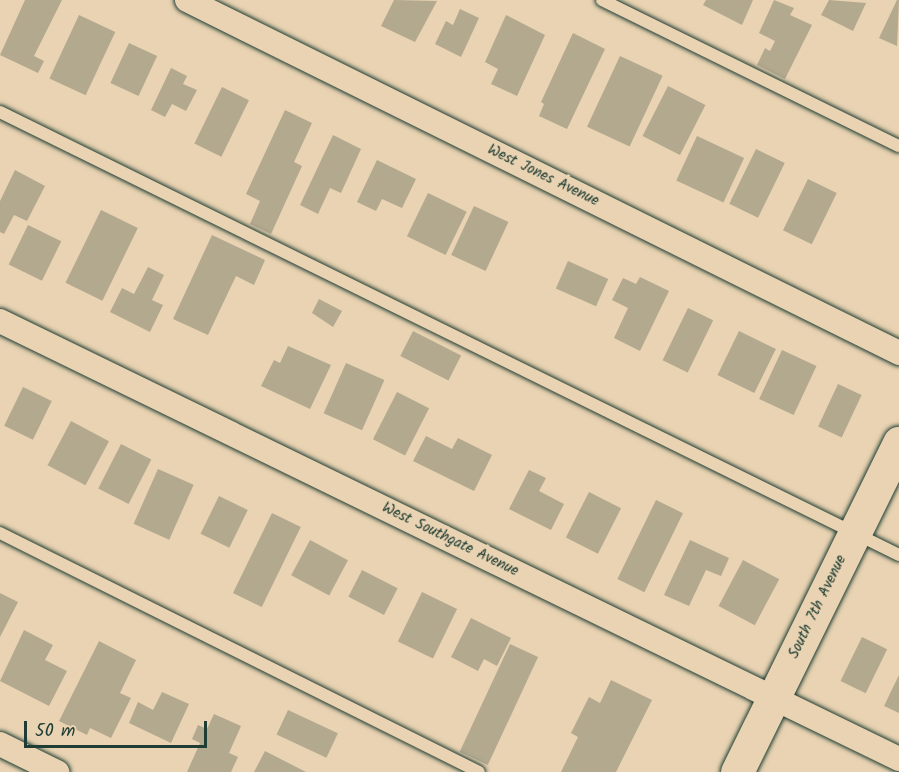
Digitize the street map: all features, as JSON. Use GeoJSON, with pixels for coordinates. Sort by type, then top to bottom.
{"type":"FeatureCollection","features":[{"type":"Feature","properties":{"kind":"main road","name":"South 7th Avenue"},"geometry":{"type":"LineString","coordinates":[[738,772],[899,443]]}},
{"type":"Feature","properties":{"kind":"street","name":"West Jones Avenue"},"geometry":{"type":"LineString","coordinates":[[188,0],[899,353]]}},
{"type":"Feature","properties":{"kind":"street","name":"West Southgate Avenue"},"geometry":{"type":"LineString","coordinates":[[0,321],[899,759]]}},
{"type":"Feature","properties":{"kind":"street"},"geometry":{"type":"LineString","coordinates":[[0,744],[57,772]]}},
{"type":"Feature","properties":{"kind":"lane"},"geometry":{"type":"LineString","coordinates":[[602,0],[899,146]]}},
{"type":"Feature","properties":{"kind":"lane"},"geometry":{"type":"LineString","coordinates":[[0,112],[899,555]]}},
{"type":"Feature","properties":{"kind":"lane"},"geometry":{"type":"LineString","coordinates":[[0,532],[479,772]]}},
{"type":"Feature","properties":{"kind":"building"},"geometry":{"type":"Polygon","coordinates":[[[25,0],[62,0],[34,56],[44,61],[38,73],[0,55],[25,0]]]}},
{"type":"Feature","properties":{"kind":"building"},"geometry":{"type":"Polygon","coordinates":[[[394,0],[437,1],[415,42],[381,26],[394,0]]]}},
{"type":"Feature","properties":{"kind":"building"},"geometry":{"type":"Polygon","coordinates":[[[706,0],[753,0],[742,25],[703,5],[706,0]]]}},
{"type":"Feature","properties":{"kind":"building"},"geometry":{"type":"Polygon","coordinates":[[[774,0],[794,8],[790,15],[812,25],[785,79],[757,65],[765,48],[770,51],[775,41],[759,33],[774,0]]]}},
{"type":"Feature","properties":{"kind":"building"},"geometry":{"type":"Polygon","coordinates":[[[829,0],[866,3],[853,31],[821,15],[829,0]]]}},
{"type":"Feature","properties":{"kind":"building"},"geometry":{"type":"Polygon","coordinates":[[[899,0],[897,46],[879,38],[899,0]]]}},
{"type":"Feature","properties":{"kind":"building"},"geometry":{"type":"Polygon","coordinates":[[[460,9],[479,18],[461,57],[435,44],[446,21],[453,25],[460,9]]]}},
{"type":"Feature","properties":{"kind":"building"},"geometry":{"type":"Polygon","coordinates":[[[79,15],[115,32],[86,95],[49,78],[79,15]]]}},
{"type":"Feature","properties":{"kind":"building"},"geometry":{"type":"Polygon","coordinates":[[[506,15],[545,35],[517,96],[491,84],[498,69],[485,62],[506,15]]]}},
{"type":"Feature","properties":{"kind":"building"},"geometry":{"type":"Polygon","coordinates":[[[573,33],[605,49],[567,129],[539,116],[544,104],[541,102],[573,33]]]}},
{"type":"Feature","properties":{"kind":"building"},"geometry":{"type":"Polygon","coordinates":[[[129,43],[157,56],[139,96],[110,83],[129,43]]]}},
{"type":"Feature","properties":{"kind":"building"},"geometry":{"type":"Polygon","coordinates":[[[620,56],[663,76],[630,147],[587,127],[620,56]]]}},
{"type":"Feature","properties":{"kind":"building"},"geometry":{"type":"Polygon","coordinates":[[[171,68],[187,76],[183,84],[197,90],[186,111],[172,104],[165,117],[151,110],[171,68]]]}},
{"type":"Feature","properties":{"kind":"building"},"geometry":{"type":"Polygon","coordinates":[[[668,86],[705,105],[680,155],[643,136],[668,86]]]}},
{"type":"Feature","properties":{"kind":"building"},"geometry":{"type":"Polygon","coordinates":[[[222,87],[249,100],[221,157],[194,144],[222,87]]]}},
{"type":"Feature","properties":{"kind":"building"},"geometry":{"type":"Polygon","coordinates":[[[285,110],[312,123],[294,162],[302,166],[271,234],[250,224],[260,201],[246,194],[285,110]]]}},
{"type":"Feature","properties":{"kind":"building"},"geometry":{"type":"Polygon","coordinates":[[[333,135],[361,149],[341,193],[330,188],[318,214],[300,205],[333,135]]]}},
{"type":"Feature","properties":{"kind":"building"},"geometry":{"type":"Polygon","coordinates":[[[697,136],[744,158],[723,202],[676,180],[697,136]]]}},
{"type":"Feature","properties":{"kind":"building"},"geometry":{"type":"Polygon","coordinates":[[[756,149],[785,163],[758,218],[729,204],[756,149]]]}},
{"type":"Feature","properties":{"kind":"building"},"geometry":{"type":"Polygon","coordinates":[[[377,160],[416,179],[402,208],[382,199],[376,211],[357,202],[377,160]]]}},
{"type":"Feature","properties":{"kind":"building"},"geometry":{"type":"Polygon","coordinates":[[[15,170],[45,186],[27,221],[14,215],[4,234],[0,232],[0,201],[15,170]]]}},
{"type":"Feature","properties":{"kind":"building"},"geometry":{"type":"Polygon","coordinates":[[[808,179],[837,193],[812,244],[783,230],[808,179]]]}},
{"type":"Feature","properties":{"kind":"building"},"geometry":{"type":"Polygon","coordinates":[[[428,193],[467,212],[446,255],[407,236],[428,193]]]}},
{"type":"Feature","properties":{"kind":"building"},"geometry":{"type":"Polygon","coordinates":[[[474,206],[508,222],[486,271],[451,255],[474,206]]]}},
{"type":"Feature","properties":{"kind":"building"},"geometry":{"type":"Polygon","coordinates":[[[101,210],[138,228],[102,301],[65,283],[101,210]]]}},
{"type":"Feature","properties":{"kind":"building"},"geometry":{"type":"Polygon","coordinates":[[[28,225],[61,241],[42,281],[9,265],[28,225]]]}},
{"type":"Feature","properties":{"kind":"building"},"geometry":{"type":"Polygon","coordinates":[[[212,235],[265,260],[254,285],[236,276],[208,335],[173,319],[212,235]]]}},
{"type":"Feature","properties":{"kind":"building"},"geometry":{"type":"Polygon","coordinates":[[[568,261],[608,279],[596,306],[556,288],[568,261]]]}},
{"type":"Feature","properties":{"kind":"building"},"geometry":{"type":"Polygon","coordinates":[[[148,267],[164,275],[152,300],[163,305],[150,332],[110,312],[122,288],[134,294],[148,267]]]}},
{"type":"Feature","properties":{"kind":"building"},"geometry":{"type":"Polygon","coordinates":[[[640,277],[669,291],[640,351],[614,338],[628,308],[612,300],[623,278],[636,284],[640,277]]]}},
{"type":"Feature","properties":{"kind":"building"},"geometry":{"type":"Polygon","coordinates":[[[319,299],[342,311],[333,327],[312,313],[319,299]]]}},
{"type":"Feature","properties":{"kind":"building"},"geometry":{"type":"Polygon","coordinates":[[[688,308],[713,320],[688,372],[663,360],[688,308]]]}},
{"type":"Feature","properties":{"kind":"building"},"geometry":{"type":"Polygon","coordinates":[[[413,331],[461,356],[448,380],[400,356],[413,331]]]}},
{"type":"Feature","properties":{"kind":"building"},"geometry":{"type":"Polygon","coordinates":[[[739,331],[776,349],[754,393],[718,375],[739,331]]]}},
{"type":"Feature","properties":{"kind":"building"},"geometry":{"type":"Polygon","coordinates":[[[288,346],[331,365],[310,409],[261,386],[274,360],[280,363],[288,346]]]}},
{"type":"Feature","properties":{"kind":"building"},"geometry":{"type":"Polygon","coordinates":[[[782,350],[816,366],[794,415],[759,399],[782,350]]]}},
{"type":"Feature","properties":{"kind":"building"},"geometry":{"type":"Polygon","coordinates":[[[346,363],[384,380],[362,430],[324,413],[346,363]]]}},
{"type":"Feature","properties":{"kind":"building"},"geometry":{"type":"Polygon","coordinates":[[[838,384],[862,395],[842,438],[818,427],[838,384]]]}},
{"type":"Feature","properties":{"kind":"building"},"geometry":{"type":"Polygon","coordinates":[[[23,387],[52,401],[33,440],[4,426],[23,387]]]}},
{"type":"Feature","properties":{"kind":"building"},"geometry":{"type":"Polygon","coordinates":[[[397,392],[429,408],[405,456],[373,439],[397,392]]]}},
{"type":"Feature","properties":{"kind":"building"},"geometry":{"type":"Polygon","coordinates":[[[71,421],[109,441],[85,485],[48,465],[71,421]]]}},
{"type":"Feature","properties":{"kind":"building"},"geometry":{"type":"Polygon","coordinates":[[[426,436],[452,449],[458,438],[492,455],[474,491],[413,461],[426,436]]]}},
{"type":"Feature","properties":{"kind":"building"},"geometry":{"type":"Polygon","coordinates":[[[121,444],[151,459],[129,504],[98,489],[121,444]]]}},
{"type":"Feature","properties":{"kind":"building"},"geometry":{"type":"Polygon","coordinates":[[[158,469],[194,485],[169,540],[134,524],[158,469]]]}},
{"type":"Feature","properties":{"kind":"building"},"geometry":{"type":"Polygon","coordinates":[[[529,470],[546,478],[539,491],[564,504],[551,530],[509,509],[529,470]]]}},
{"type":"Feature","properties":{"kind":"building"},"geometry":{"type":"Polygon","coordinates":[[[589,492],[621,508],[598,554],[566,537],[589,492]]]}},
{"type":"Feature","properties":{"kind":"building"},"geometry":{"type":"Polygon","coordinates":[[[219,496],[248,510],[229,548],[201,534],[219,496]]]}},
{"type":"Feature","properties":{"kind":"building"},"geometry":{"type":"Polygon","coordinates":[[[656,500],[683,513],[644,592],[617,579],[656,500]]]}},
{"type":"Feature","properties":{"kind":"building"},"geometry":{"type":"Polygon","coordinates":[[[272,513],[301,527],[262,607],[233,593],[272,513]]]}},
{"type":"Feature","properties":{"kind":"building"},"geometry":{"type":"Polygon","coordinates":[[[310,540],[348,560],[329,596],[291,575],[310,540]]]}},
{"type":"Feature","properties":{"kind":"building"},"geometry":{"type":"Polygon","coordinates":[[[690,540],[729,558],[721,576],[706,570],[689,606],[664,595],[690,540]]]}},
{"type":"Feature","properties":{"kind":"building"},"geometry":{"type":"Polygon","coordinates":[[[743,560],[779,579],[755,625],[719,606],[743,560]]]}},
{"type":"Feature","properties":{"kind":"building"},"geometry":{"type":"Polygon","coordinates":[[[362,570],[398,588],[384,615],[348,597],[362,570]]]}},
{"type":"Feature","properties":{"kind":"building"},"geometry":{"type":"Polygon","coordinates":[[[422,592],[457,609],[433,659],[398,641],[422,592]]]}},
{"type":"Feature","properties":{"kind":"building"},"geometry":{"type":"Polygon","coordinates":[[[0,593],[18,602],[0,637],[0,593]]]}},
{"type":"Feature","properties":{"kind":"building"},"geometry":{"type":"Polygon","coordinates":[[[471,618],[511,638],[497,666],[484,659],[478,671],[451,657],[471,618]]]}},
{"type":"Feature","properties":{"kind":"building"},"geometry":{"type":"Polygon","coordinates":[[[24,630],[53,645],[45,660],[67,671],[49,706],[0,681],[24,630]]]}},
{"type":"Feature","properties":{"kind":"building"},"geometry":{"type":"Polygon","coordinates":[[[862,637],[887,649],[866,693],[841,681],[862,637]]]}},
{"type":"Feature","properties":{"kind":"building"},"geometry":{"type":"Polygon","coordinates":[[[99,641],[136,660],[120,693],[131,698],[111,738],[90,728],[87,735],[59,721],[99,641]]]}},
{"type":"Feature","properties":{"kind":"building"},"geometry":{"type":"Polygon","coordinates":[[[510,644],[538,657],[488,765],[460,752],[510,644]]]}},
{"type":"Feature","properties":{"kind":"building"},"geometry":{"type":"Polygon","coordinates":[[[899,675],[899,713],[884,706],[899,675]]]}},
{"type":"Feature","properties":{"kind":"building"},"geometry":{"type":"Polygon","coordinates":[[[611,680],[652,700],[616,772],[561,772],[578,737],[571,733],[589,697],[600,703],[611,680]]]}},
{"type":"Feature","properties":{"kind":"building"},"geometry":{"type":"Polygon","coordinates":[[[162,692],[189,704],[171,743],[129,723],[138,702],[153,710],[162,692]]]}},
{"type":"Feature","properties":{"kind":"building"},"geometry":{"type":"Polygon","coordinates":[[[288,710],[338,733],[326,758],[277,734],[288,710]]]}},
{"type":"Feature","properties":{"kind":"building"},"geometry":{"type":"Polygon","coordinates":[[[214,714],[241,726],[229,753],[238,757],[231,772],[187,772],[200,743],[192,739],[198,725],[207,729],[214,714]]]}},
{"type":"Feature","properties":{"kind":"building"},"geometry":{"type":"Polygon","coordinates":[[[265,751],[306,772],[254,772],[265,751]]]}}]}
